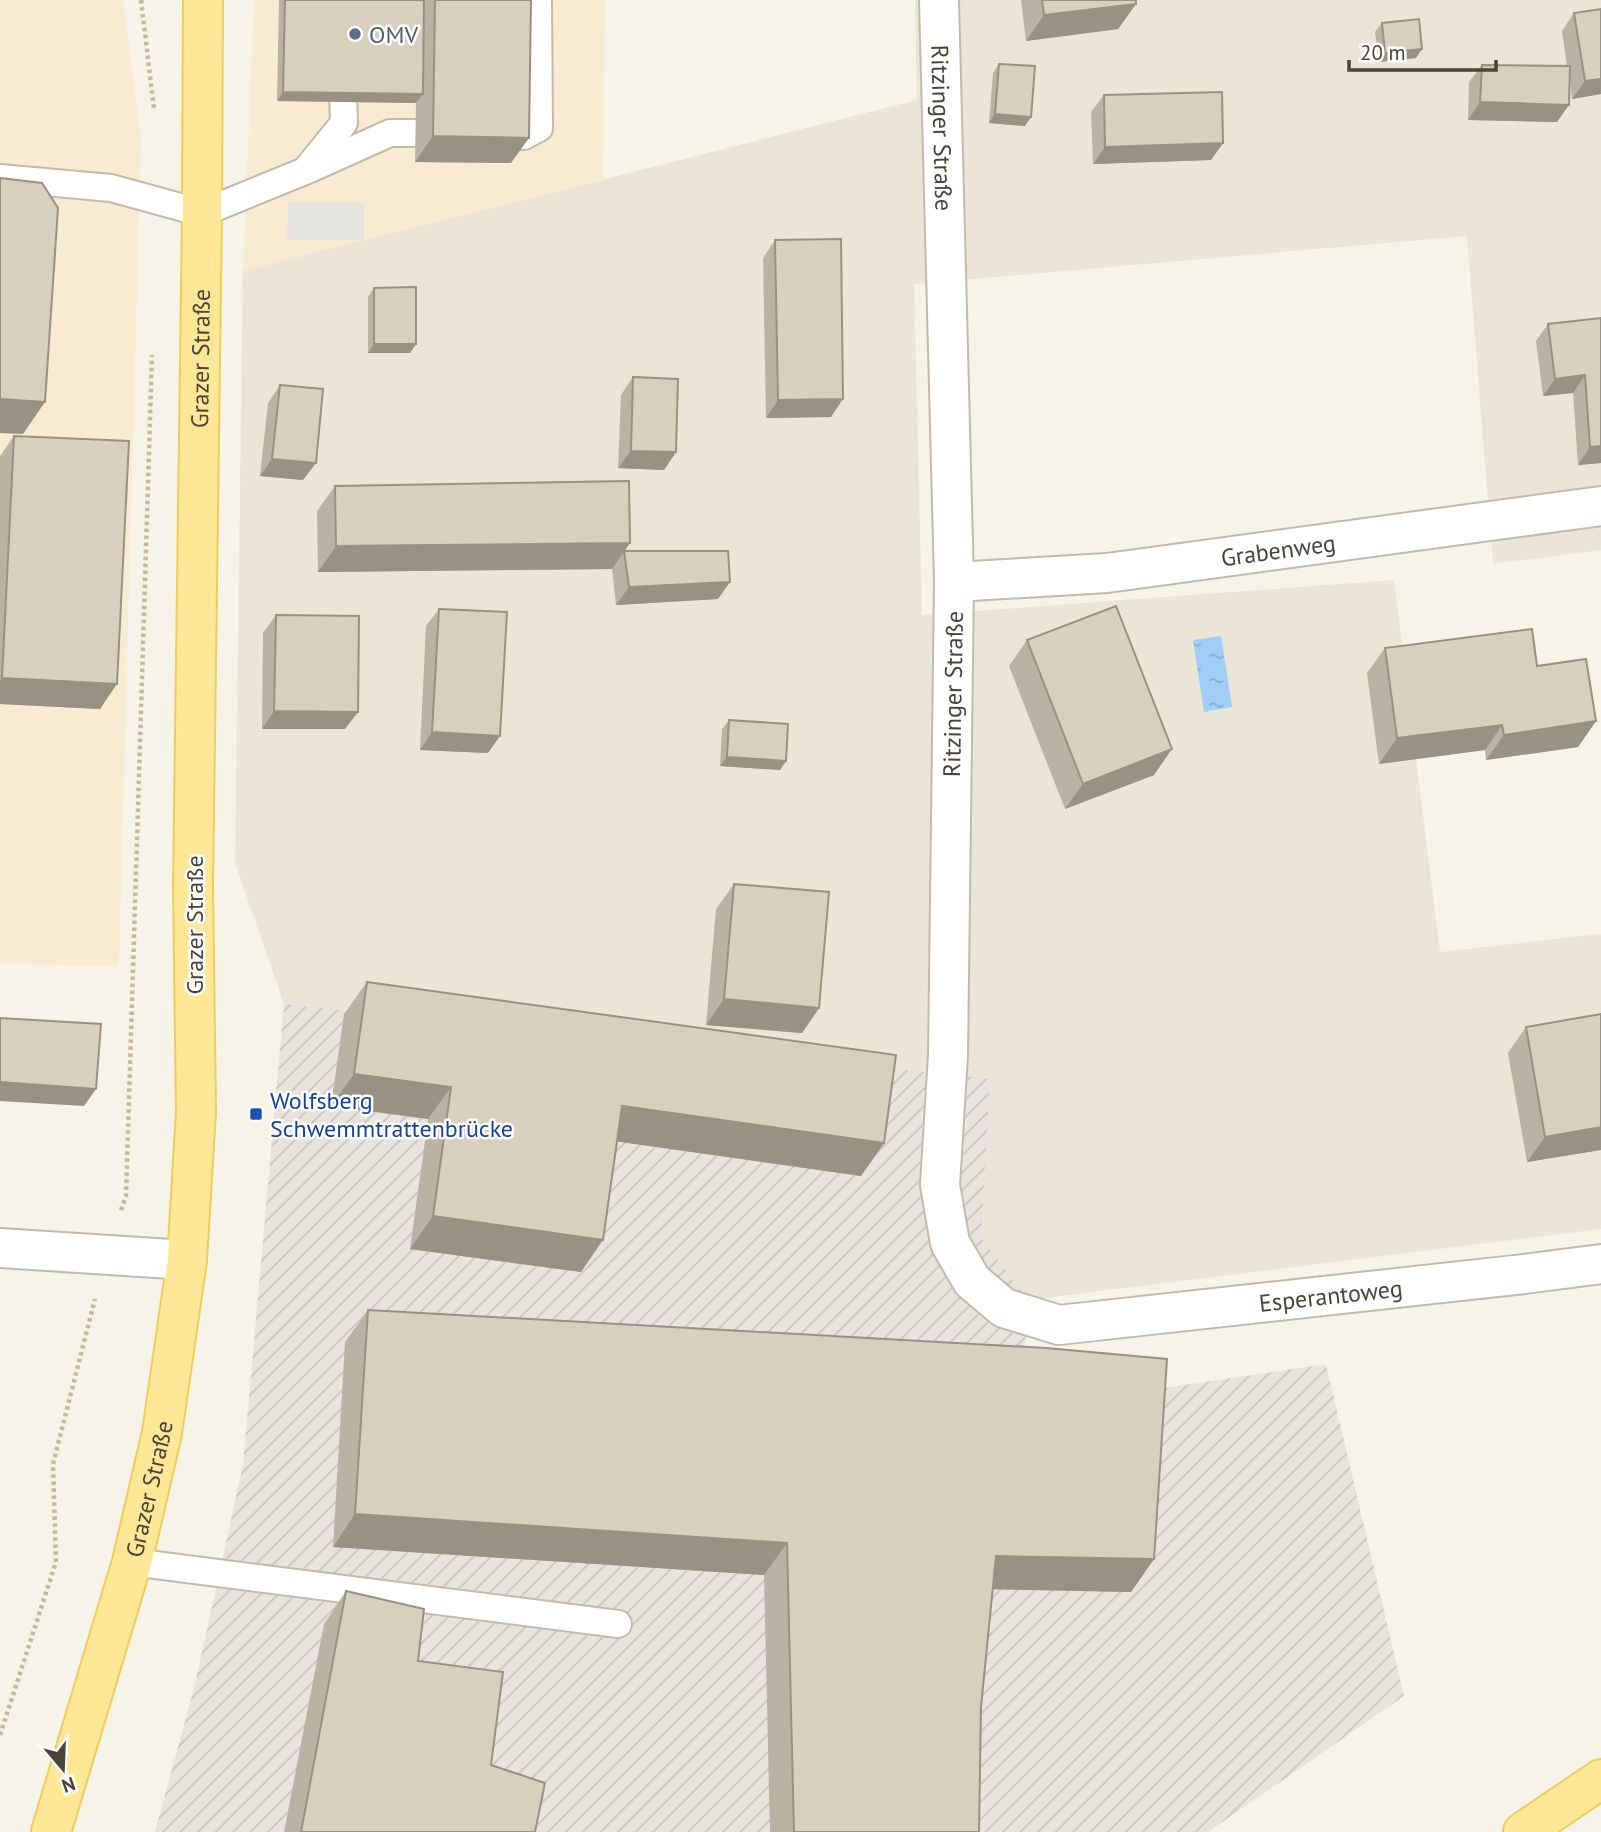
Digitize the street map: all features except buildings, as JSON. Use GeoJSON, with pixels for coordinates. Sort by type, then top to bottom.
{"type":"FeatureCollection","features":[{"type":"Feature","properties":{"kind":"main road","name":"Grazer Straße"},"geometry":{"type":"LineString","coordinates":[[51,1832],[132,1562],[162,1433],[187,1260],[196,1112],[193,886],[203,0]]}},
{"type":"Feature","properties":{"kind":"main road"},"geometry":{"type":"LineString","coordinates":[[1523,1832],[1601,1779]]}},
{"type":"Feature","properties":{"kind":"street","name":"Ritzinger Straße"},"geometry":{"type":"LineString","coordinates":[[939,0],[954,582],[948,1055],[940,1185],[950,1243],[972,1281],[1004,1308],[1059,1325]]}},
{"type":"Feature","properties":{"kind":"street","name":"Grabenweg"},"geometry":{"type":"LineString","coordinates":[[954,582],[1107,573],[1601,506]]}},
{"type":"Feature","properties":{"kind":"street"},"geometry":{"type":"LineString","coordinates":[[0,1248],[187,1260]]}},
{"type":"Feature","properties":{"kind":"street","name":"Esperantoweg"},"geometry":{"type":"LineString","coordinates":[[1059,1325],[1601,1264]]}},
{"type":"Feature","properties":{"kind":"lane"},"geometry":{"type":"LineString","coordinates":[[305,171],[344,123],[340,0]]}},
{"type":"Feature","properties":{"kind":"lane"},"geometry":{"type":"LineString","coordinates":[[511,136],[524,136],[539,128],[538,0]]}},
{"type":"Feature","properties":{"kind":"lane"},"geometry":{"type":"LineString","coordinates":[[0,178],[111,188],[202,213],[390,133],[416,133]]}},
{"type":"Feature","properties":{"kind":"lane"},"geometry":{"type":"LineString","coordinates":[[132,1562],[618,1624]]}},
{"type":"Feature","properties":{"kind":"path"},"geometry":{"type":"LineString","coordinates":[[141,0],[156,121]]}},
{"type":"Feature","properties":{"kind":"path"},"geometry":{"type":"LineString","coordinates":[[0,1735],[57,1562],[53,1464],[106,1255],[126,1196],[152,351]]}},
{"type":"Feature","properties":{"kind":"shaded area"},"geometry":{"type":"Polygon","coordinates":[[[0,0],[123,0],[141,138],[119,967],[0,963],[0,0]]]}},
{"type":"Feature","properties":{"kind":"shaded area"},"geometry":{"type":"Polygon","coordinates":[[[254,0],[605,0],[603,180],[243,271],[254,0]]]}},
{"type":"Feature","properties":{"kind":"shaded area"},"geometry":{"type":"Polygon","coordinates":[[[915,0],[1601,0],[1601,550],[1493,564],[1467,236],[914,284],[922,615],[1394,580],[1440,952],[1601,934],[1601,1229],[1028,1300],[981,1237],[989,1079],[284,1004],[235,863],[243,271],[917,100],[915,0]]]}},
{"type":"Feature","properties":{"kind":"shaded area"},"geometry":{"type":"Polygon","coordinates":[[[288,202],[364,202],[364,240],[287,240],[288,202]]]}},
{"type":"Feature","properties":{"kind":"shaded area"},"geometry":{"type":"Polygon","coordinates":[[[284,1004],[990,1079],[981,1237],[1028,1300],[1023,1380],[1144,1391],[1326,1364],[1404,1696],[1208,1832],[155,1832],[195,1684],[243,1465],[284,1004]]]}},
{"type":"Feature","properties":{"kind":"water"},"geometry":{"type":"Polygon","coordinates":[[[1221,636],[1232,707],[1204,712],[1193,640],[1221,636]]]}},
{"type":"Feature","properties":{"kind":"place","name":"OMV"},"geometry":{"type":"Point","coordinates":[355,34]}},
{"type":"Feature","properties":{"kind":"place","name":"Wolfsberg Schwemmtrattenbrücke"},"geometry":{"type":"Point","coordinates":[256,1114]}}]}
